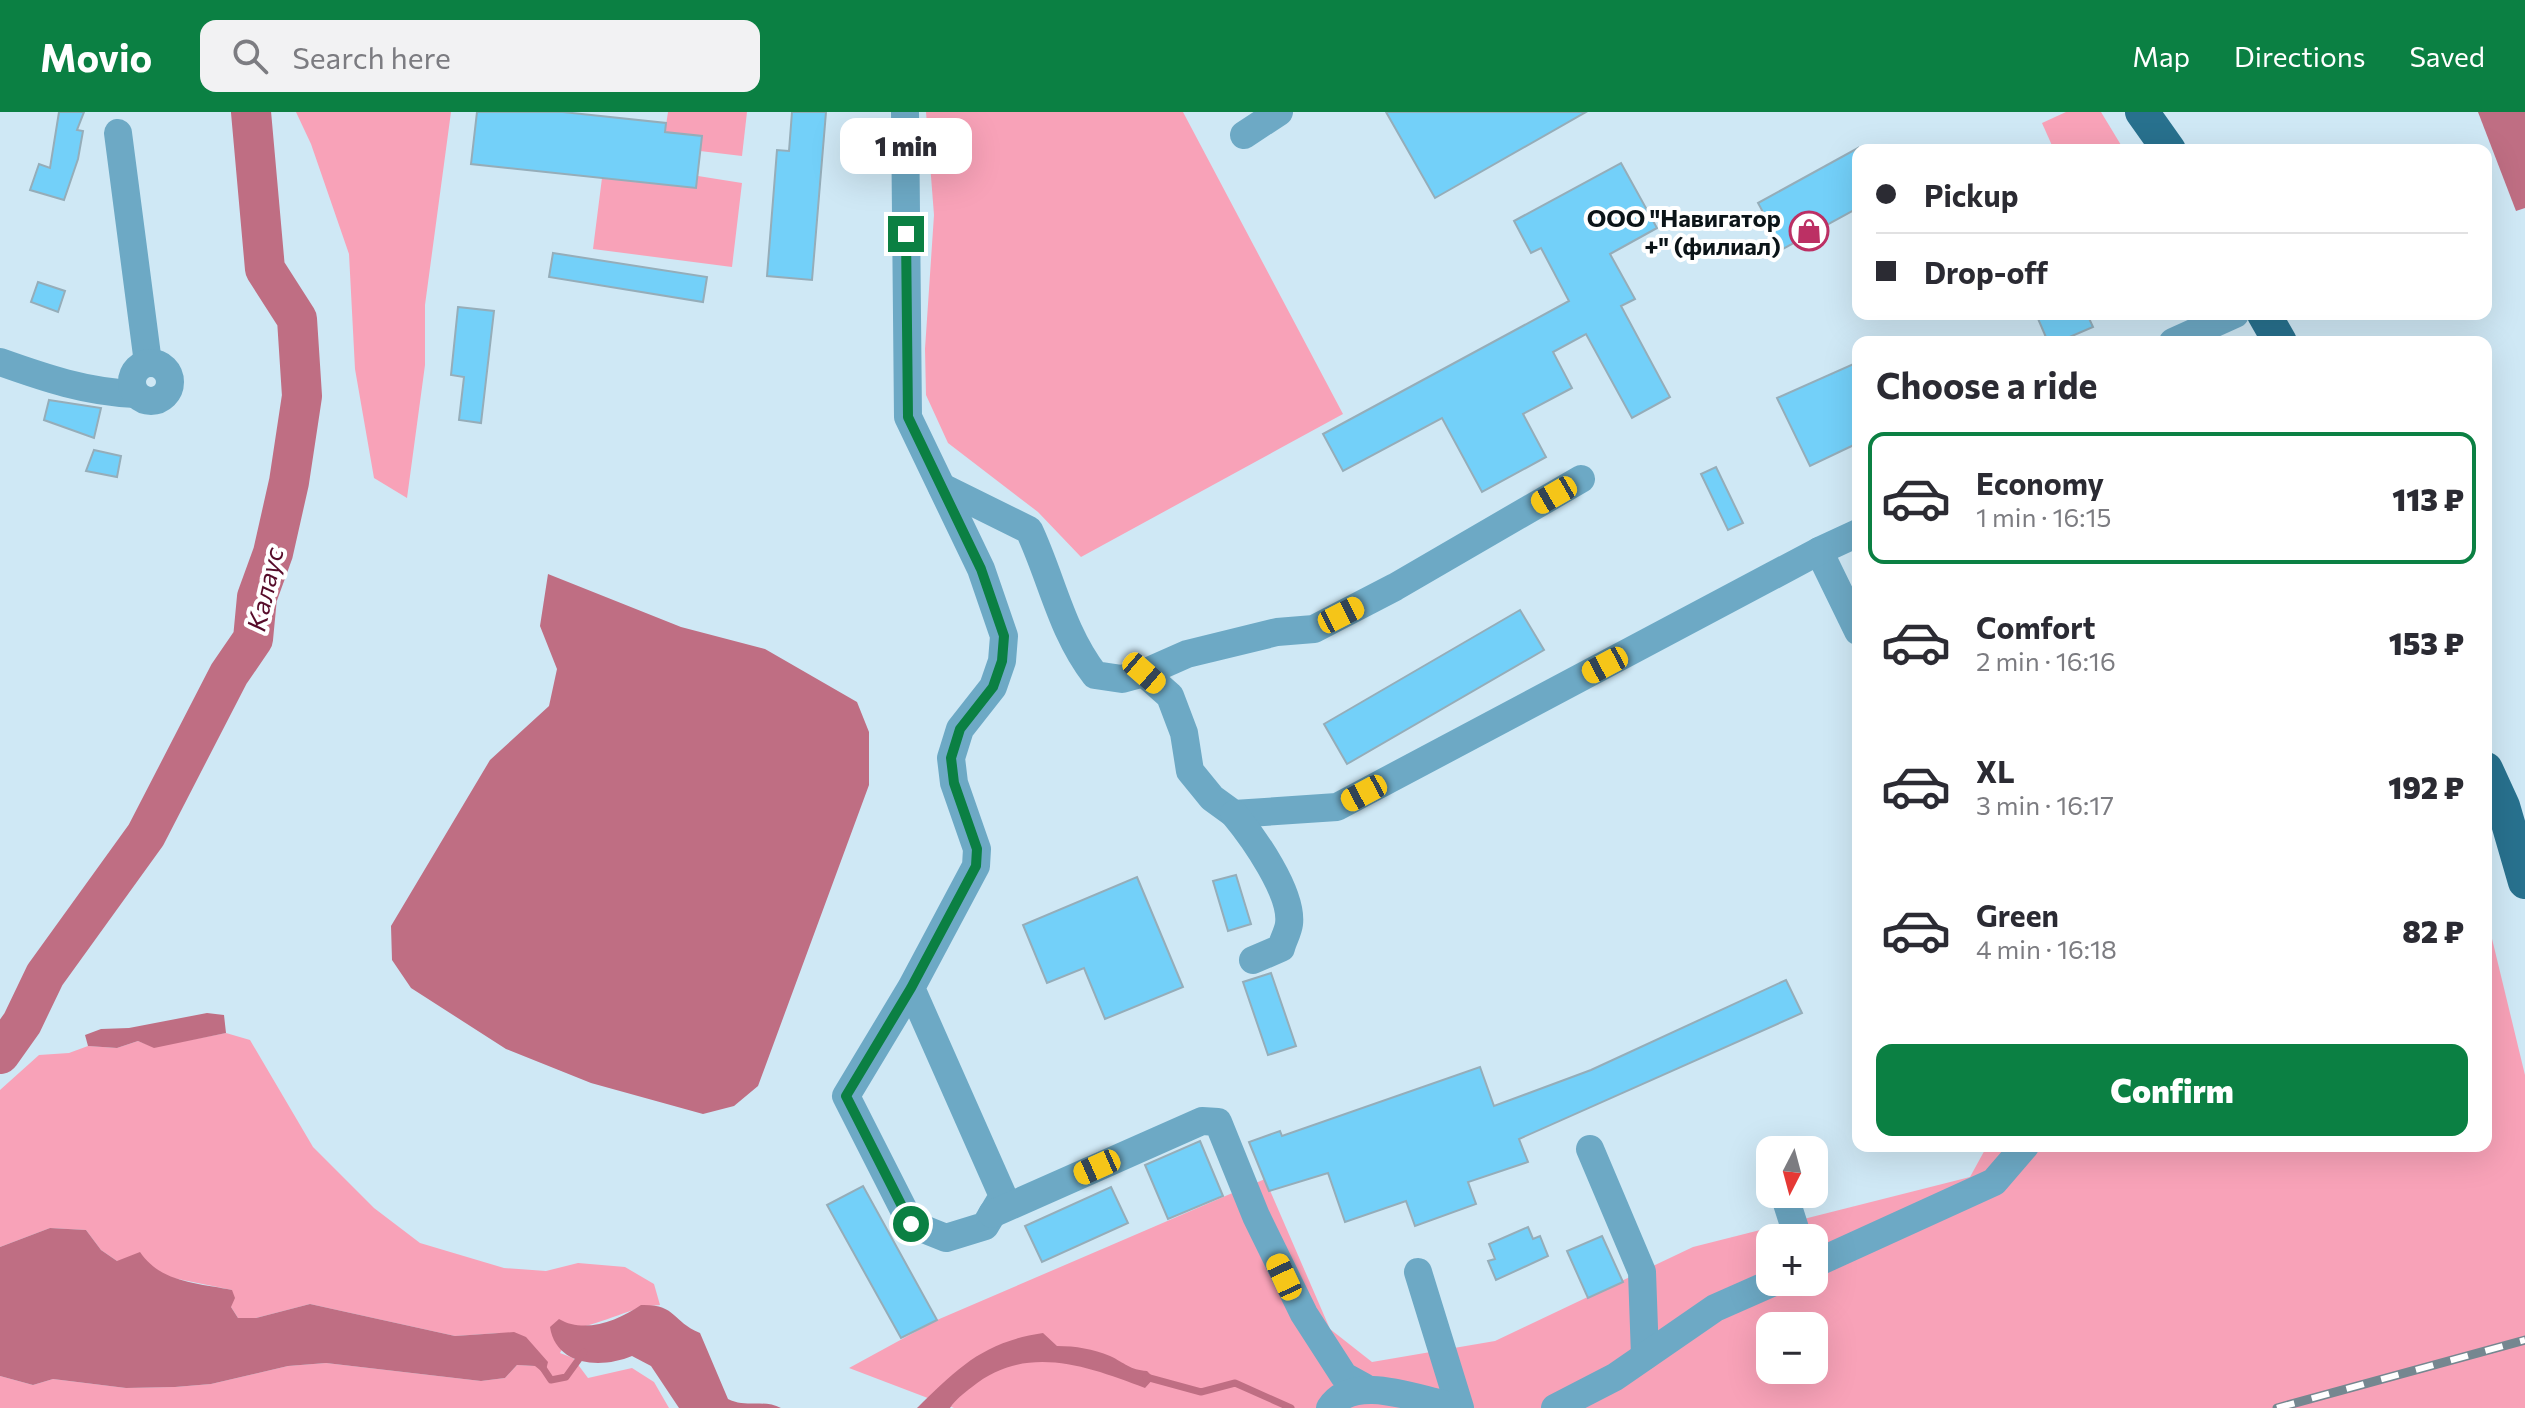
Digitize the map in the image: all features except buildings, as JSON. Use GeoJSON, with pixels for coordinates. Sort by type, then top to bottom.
{"type":"FeatureCollection","features":[{"type":"Feature","properties":{"kind":"main road"},"geometry":{"type":"LineString","coordinates":[[2142,112],[2165,144]]}},
{"type":"Feature","properties":{"kind":"main road"},"geometry":{"type":"LineString","coordinates":[[2492,782],[2503,806],[2525,882]]}},
{"type":"Feature","properties":{"kind":"street"},"geometry":{"type":"LineString","coordinates":[[905,112],[908,417],[981,569],[1004,636],[1002,661],[993,687],[960,729],[951,758],[954,783],[977,849],[976,866],[911,988],[846,1096],[911,1224],[946,1238],[985,1226],[1003,1196],[911,988]]}},
{"type":"Feature","properties":{"kind":"street"},"geometry":{"type":"LineString","coordinates":[[1244,135],[1279,112]]}},
{"type":"Feature","properties":{"kind":"street"},"geometry":{"type":"LineString","coordinates":[[0,362],[58,383],[99,392],[135,394],[151,402],[167,393],[169,374],[160,365],[148,363],[118,133]]}},
{"type":"Feature","properties":{"kind":"street"},"geometry":{"type":"LineString","coordinates":[[2186,336],[2222,320]]}},
{"type":"Feature","properties":{"kind":"street"},"geometry":{"type":"LineString","coordinates":[[942,487],[1029,530],[1064,624],[1079,654],[1095,675],[1122,679],[1187,654],[1277,632],[1314,629],[1395,587],[1581,479]]}},
{"type":"Feature","properties":{"kind":"street"},"geometry":{"type":"LineString","coordinates":[[1234,814],[1337,807],[1852,536]]}},
{"type":"Feature","properties":{"kind":"street"},"geometry":{"type":"LineString","coordinates":[[1819,551],[1852,619]]}},
{"type":"Feature","properties":{"kind":"street"},"geometry":{"type":"LineString","coordinates":[[1144,673],[1170,696],[1184,733],[1190,771],[1212,798],[1234,814],[1263,848],[1280,886],[1290,922],[1281,948],[1253,960]]}},
{"type":"Feature","properties":{"kind":"street"},"geometry":{"type":"LineString","coordinates":[[992,1214],[1202,1121],[1218,1122],[1244,1188],[1304,1314],[1344,1376],[1364,1387],[1443,1404],[1447,1408]]}},
{"type":"Feature","properties":{"kind":"street"},"geometry":{"type":"LineString","coordinates":[[1590,1149],[1642,1272],[1645,1356]]}},
{"type":"Feature","properties":{"kind":"street"},"geometry":{"type":"LineString","coordinates":[[1828,1258],[1994,1182],[2020,1152]]}},
{"type":"Feature","properties":{"kind":"street"},"geometry":{"type":"LineString","coordinates":[[1418,1272],[1460,1408]]}},
{"type":"Feature","properties":{"kind":"street"},"geometry":{"type":"LineString","coordinates":[[1555,1408],[1615,1377],[1715,1308],[1756,1290]]}},
{"type":"Feature","properties":{"kind":"street"},"geometry":{"type":"LineString","coordinates":[[1330,1408],[1333,1403],[1364,1387]]}},
{"type":"Feature","properties":{"kind":"shaded area"},"geometry":{"type":"Polygon","coordinates":[[[296,112],[451,112],[425,305],[425,365],[407,498],[374,478],[355,369],[349,254],[311,144],[296,112]]]}},
{"type":"Feature","properties":{"kind":"shaded area"},"geometry":{"type":"Polygon","coordinates":[[[668,112],[747,112],[742,156],[700,151],[665,132],[668,112]]]}},
{"type":"Feature","properties":{"kind":"shaded area"},"geometry":{"type":"Polygon","coordinates":[[[926,112],[1183,112],[1343,414],[1081,557],[1038,512],[948,443],[926,395],[925,349],[934,215],[926,112]]]}},
{"type":"Feature","properties":{"kind":"shaded area"},"geometry":{"type":"Polygon","coordinates":[[[2066,112],[2101,112],[2120,144],[2051,144],[2042,123],[2066,112]]]}},
{"type":"Feature","properties":{"kind":"shaded area"},"geometry":{"type":"Polygon","coordinates":[[[2478,112],[2525,112],[2525,208],[2516,211],[2478,112]]]}},
{"type":"Feature","properties":{"kind":"shaded area"},"geometry":{"type":"Polygon","coordinates":[[[698,176],[742,183],[732,267],[593,249],[602,178],[696,188],[698,176]]]}},
{"type":"Feature","properties":{"kind":"shaded area"},"geometry":{"type":"Polygon","coordinates":[[[548,574],[681,627],[765,649],[857,702],[869,732],[869,785],[758,1086],[734,1106],[703,1114],[591,1083],[506,1049],[411,988],[392,960],[391,926],[490,760],[549,706],[557,669],[540,626],[548,574]]]}},
{"type":"Feature","properties":{"kind":"shaded area"},"geometry":{"type":"Polygon","coordinates":[[[2492,939],[2525,1075],[2525,1408],[954,1408],[849,1368],[937,1320],[1265,1179],[1330,1329],[1372,1362],[1495,1341],[1693,1247],[1756,1231],[1756,1296],[1828,1296],[1828,1224],[1784,1224],[1970,1177],[1984,1152],[2492,1152],[2492,939]]]}},
{"type":"Feature","properties":{"kind":"shaded area"},"geometry":{"type":"Polygon","coordinates":[[[207,1013],[224,1015],[226,1033],[154,1048],[138,1041],[117,1048],[88,1046],[85,1035],[101,1029],[129,1028],[207,1013]]]}},
{"type":"Feature","properties":{"kind":"shaded area"},"geometry":{"type":"Polygon","coordinates":[[[226,1033],[250,1040],[313,1147],[374,1208],[420,1243],[504,1268],[546,1271],[578,1263],[625,1267],[654,1284],[660,1305],[639,1308],[574,1328],[560,1353],[573,1358],[588,1378],[632,1368],[654,1382],[669,1408],[0,1408],[0,1376],[33,1385],[53,1379],[126,1388],[211,1384],[288,1366],[326,1363],[481,1381],[505,1378],[517,1365],[535,1366],[500,1333],[455,1336],[310,1304],[256,1318],[238,1318],[231,1307],[232,1290],[168,1277],[149,1265],[117,1261],[101,1250],[86,1230],[50,1228],[0,1247],[0,1090],[39,1055],[69,1053],[88,1046],[117,1048],[138,1041],[154,1047],[226,1033]]]}},
{"type":"Feature","properties":{"kind":"shaded area"},"geometry":{"type":"Polygon","coordinates":[[[50,1228],[86,1230],[101,1250],[117,1261],[140,1252],[169,1276],[232,1290],[235,1298],[231,1307],[238,1318],[256,1318],[310,1304],[455,1336],[514,1332],[526,1337],[548,1362],[545,1374],[535,1366],[517,1365],[505,1378],[481,1381],[326,1363],[288,1366],[211,1384],[126,1388],[53,1379],[33,1385],[0,1376],[0,1247],[50,1228]]]}},
{"type":"Feature","properties":{"kind":"shaded area"},"geometry":{"type":"Polygon","coordinates":[[[641,1305],[668,1310],[700,1333],[728,1399],[781,1408],[679,1408],[651,1366],[632,1356],[607,1362],[582,1361],[570,1357],[554,1340],[550,1327],[559,1319],[579,1325],[601,1324],[641,1305]]]}},
{"type":"Feature","properties":{"kind":"shaded area"},"geometry":{"type":"Polygon","coordinates":[[[1043,1333],[1057,1346],[1084,1348],[1104,1354],[1132,1368],[1147,1371],[1154,1378],[1145,1388],[1079,1366],[1035,1362],[993,1374],[957,1399],[950,1408],[917,1408],[959,1369],[988,1350],[1043,1333]]]}},
{"type":"Feature","properties":{"kind":"waterway","name":"Калаус"},"geometry":{"type":"LineString","coordinates":[[0,1054],[22,1023],[45,975],[146,835],[229,674],[253,639],[257,597],[273,553],[289,482],[302,396],[297,319],[265,269],[251,112]]}},
{"type":"Feature","properties":{"kind":"waterway"},"geometry":{"type":"LineString","coordinates":[[541,1365],[551,1380],[566,1377],[584,1352]]}},
{"type":"Feature","properties":{"kind":"waterway"},"geometry":{"type":"LineString","coordinates":[[1146,1377],[1201,1392],[1235,1383],[1291,1408]]}},
{"type":"Feature","properties":{"kind":"railway"},"geometry":{"type":"LineString","coordinates":[[2277,1408],[2525,1340]]}},
{"type":"Feature","properties":{"kind":"place","name":"ООО \"Навигатор +\" (филиал)"},"geometry":{"type":"Point","coordinates":[1809,231]}},
{"type":"Feature","properties":{"kind":"route"},"geometry":{"type":"LineString","coordinates":[[906,234],[908,417],[981,569],[1004,636],[1002,661],[993,687],[978,710],[960,729],[951,758],[954,783],[977,849],[976,866],[911,988],[846,1096],[911,1224]]}}]}
